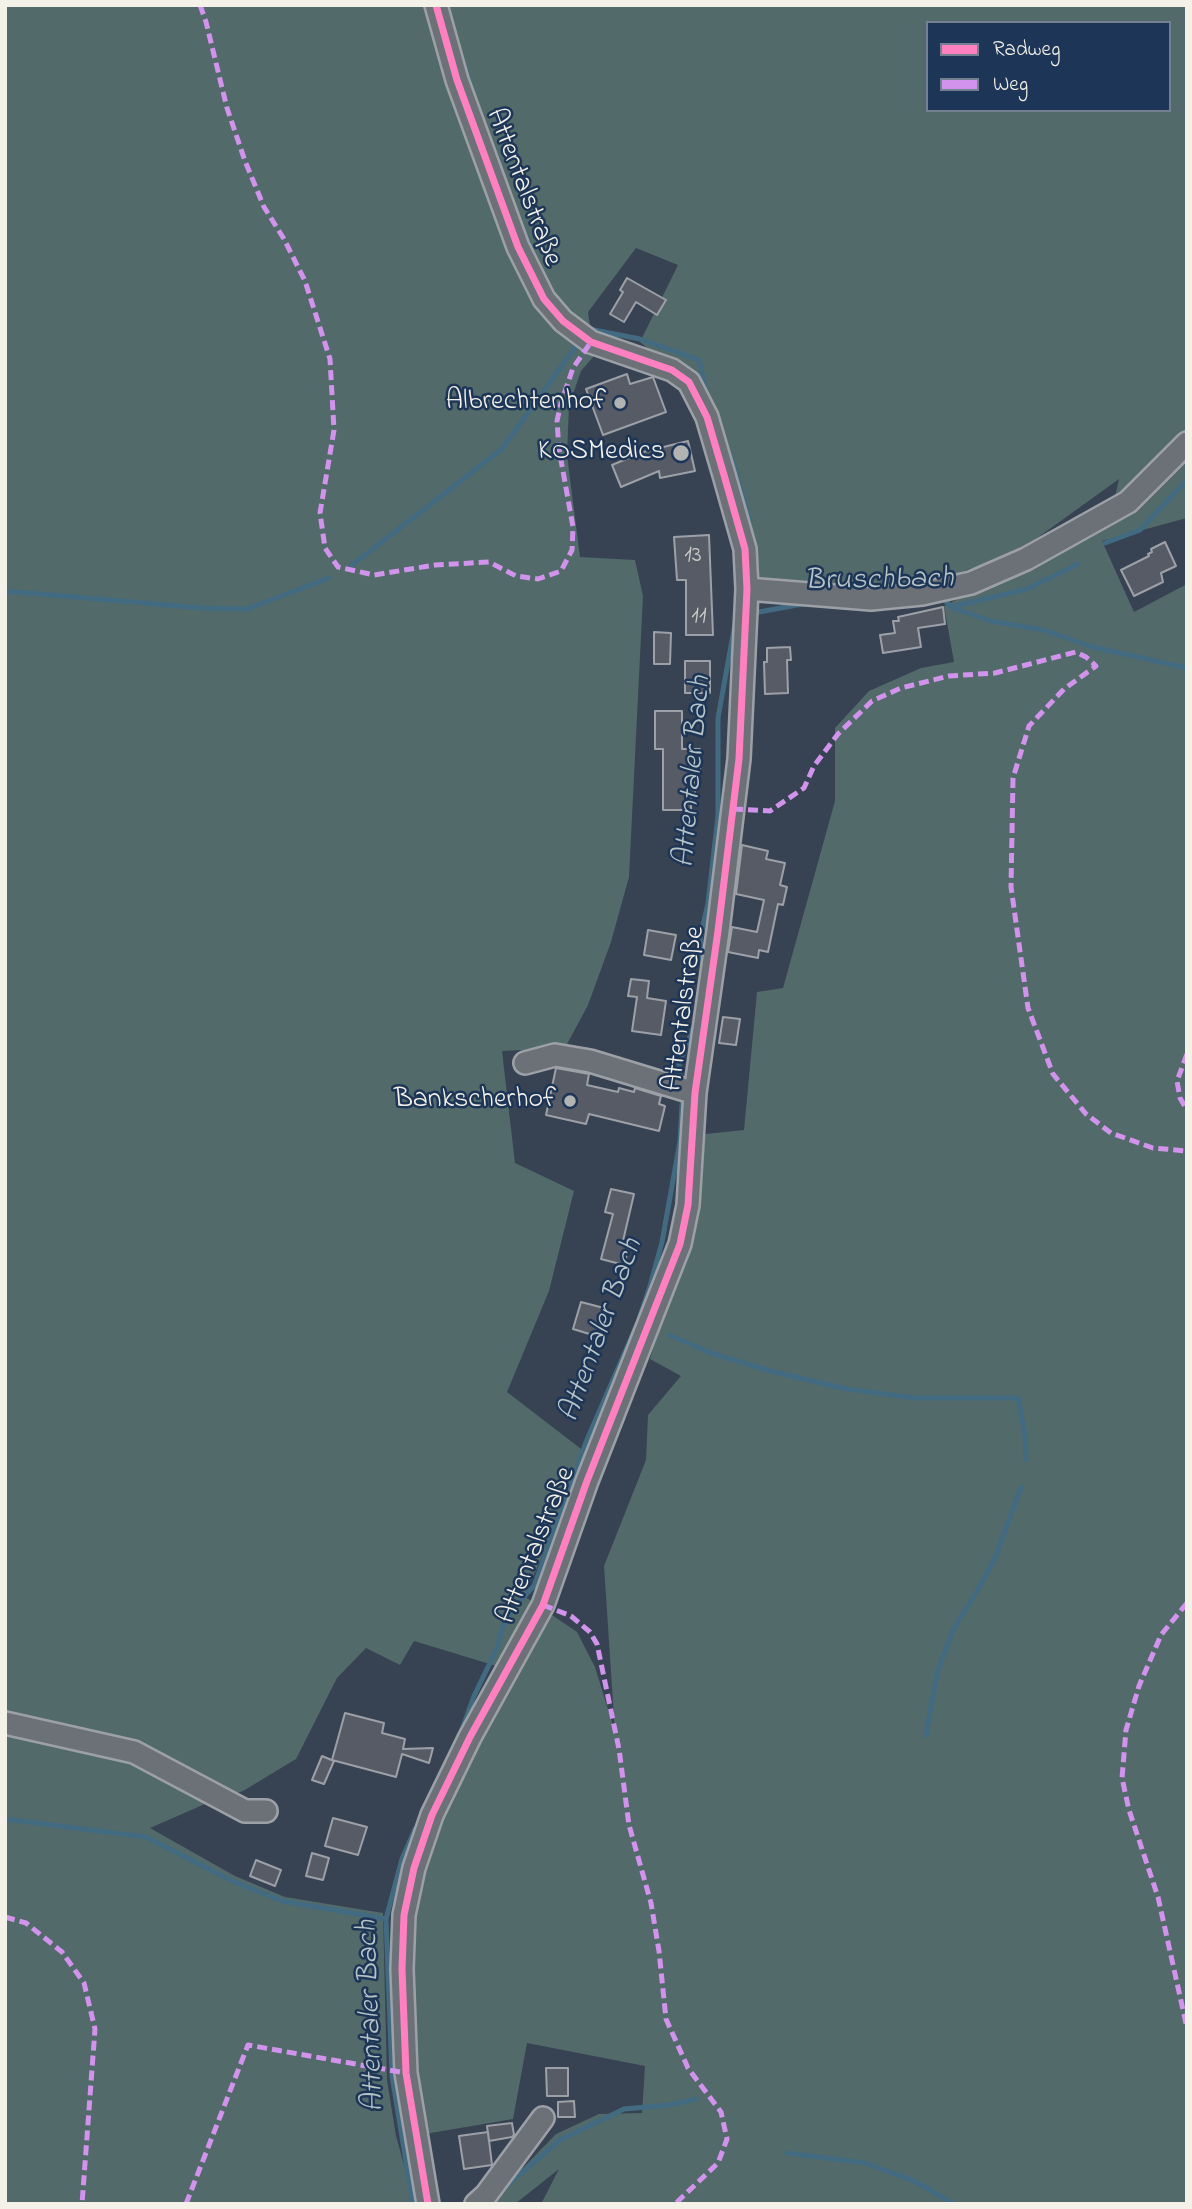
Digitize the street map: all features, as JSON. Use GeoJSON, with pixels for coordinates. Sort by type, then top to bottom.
{"type":"FeatureCollection","features":[{"type":"Feature","properties":{"kind":"street","name":"Attentalstraße"},"geometry":{"type":"LineString","coordinates":[[428,2204],[417,2151],[405,2060],[402,1969],[404,1915],[414,1868],[432,1815],[470,1737],[542,1605],[680,1244],[688,1206],[695,1093],[739,759],[747,589],[745,549],[707,418],[689,382],[672,370],[591,342],[563,321],[544,299],[518,247],[457,80],[436,5]]}},
{"type":"Feature","properties":{"kind":"street"},"geometry":{"type":"LineString","coordinates":[[747,589],[871,599],[922,594],[971,583],[1026,559],[1128,502],[1187,443]]}},
{"type":"Feature","properties":{"kind":"street"},"geometry":{"type":"LineString","coordinates":[[525,1063],[555,1055],[590,1061],[695,1093]]}},
{"type":"Feature","properties":{"kind":"street"},"geometry":{"type":"LineString","coordinates":[[5,1723],[134,1752],[245,1811],[265,1811]]}},
{"type":"Feature","properties":{"kind":"street"},"geometry":{"type":"LineString","coordinates":[[476,2204],[543,2118]]}},
{"type":"Feature","properties":{"kind":"green space"},"geometry":{"type":"Polygon","coordinates":[[[5,5],[1187,5],[1187,518],[1102,541],[1134,612],[1187,584],[1187,2204],[541,2204],[559,2169],[515,2204],[488,2204],[556,2134],[599,2114],[642,2113],[645,2066],[527,2043],[513,2119],[425,2134],[412,2008],[415,1911],[428,1853],[471,1759],[516,1672],[414,1641],[400,1665],[366,1648],[337,1678],[296,1759],[243,1791],[150,1828],[235,1876],[285,1897],[383,1913],[387,2080],[396,2136],[415,2204],[5,2204],[5,5]],[[636,248],[588,312],[594,356],[581,371],[569,406],[567,455],[580,557],[635,560],[643,596],[629,877],[611,942],[588,1005],[565,1048],[502,1051],[515,1163],[574,1191],[549,1291],[507,1392],[589,1455],[524,1596],[577,1632],[595,1667],[615,1732],[604,1566],[646,1460],[648,1415],[681,1376],[650,1359],[685,1228],[696,1135],[744,1130],[757,992],[783,988],[835,801],[835,728],[869,691],[921,668],[954,662],[944,606],[1022,567],[1112,511],[1119,479],[1015,554],[937,580],[857,591],[758,577],[688,382],[640,342],[678,265],[636,248]]]}},
{"type":"Feature","properties":{"kind":"building"},"geometry":{"type":"Polygon","coordinates":[[[627,278],[666,300],[657,315],[636,302],[624,322],[610,314],[623,292],[620,290],[627,278]]]}},
{"type":"Feature","properties":{"kind":"building","name":"Albrechtenhof"},"geometry":{"type":"Polygon","coordinates":[[[627,374],[630,384],[653,377],[666,412],[603,435],[586,389],[627,374]]]}},
{"type":"Feature","properties":{"kind":"building"},"geometry":{"type":"Polygon","coordinates":[[[688,441],[695,471],[660,478],[659,471],[621,487],[612,465],[643,452],[688,441]]]}},
{"type":"Feature","properties":{"kind":"building"},"geometry":{"type":"Polygon","coordinates":[[[709,535],[713,635],[686,635],[686,580],[677,580],[674,537],[709,535]]]}},
{"type":"Feature","properties":{"kind":"building"},"geometry":{"type":"Polygon","coordinates":[[[1165,542],[1176,566],[1161,573],[1163,582],[1134,596],[1121,570],[1149,556],[1151,549],[1165,542]]]}},
{"type":"Feature","properties":{"kind":"building"},"geometry":{"type":"Polygon","coordinates":[[[943,607],[945,624],[918,628],[921,647],[883,653],[880,635],[895,633],[893,621],[899,621],[898,617],[943,607]]]}},
{"type":"Feature","properties":{"kind":"building"},"geometry":{"type":"Polygon","coordinates":[[[654,632],[671,633],[670,664],[654,664],[654,632]]]}},
{"type":"Feature","properties":{"kind":"building"},"geometry":{"type":"Polygon","coordinates":[[[790,647],[791,660],[787,660],[788,693],[765,694],[764,662],[767,662],[767,648],[790,647]]]}},
{"type":"Feature","properties":{"kind":"building"},"geometry":{"type":"Polygon","coordinates":[[[685,661],[710,661],[710,693],[685,693],[685,661]]]}},
{"type":"Feature","properties":{"kind":"building"},"geometry":{"type":"Polygon","coordinates":[[[655,711],[682,711],[682,749],[700,749],[700,772],[695,772],[695,793],[691,793],[691,810],[663,810],[663,749],[655,749],[655,711]]]}},
{"type":"Feature","properties":{"kind":"building"},"geometry":{"type":"Polygon","coordinates":[[[742,845],[768,851],[766,859],[785,863],[780,885],[787,887],[783,905],[778,904],[768,952],[759,950],[758,958],[728,952],[732,927],[757,932],[764,900],[736,894],[742,845]]]}},
{"type":"Feature","properties":{"kind":"building"},"geometry":{"type":"Polygon","coordinates":[[[648,930],[676,935],[671,960],[644,955],[648,930]]]}},
{"type":"Feature","properties":{"kind":"building"},"geometry":{"type":"Polygon","coordinates":[[[631,979],[649,981],[647,998],[666,1001],[661,1035],[632,1031],[637,997],[628,996],[631,979]]]}},
{"type":"Feature","properties":{"kind":"building"},"geometry":{"type":"Polygon","coordinates":[[[723,1017],[740,1019],[736,1045],[719,1043],[723,1017]]]}},
{"type":"Feature","properties":{"kind":"building"},"geometry":{"type":"Polygon","coordinates":[[[556,1068],[589,1074],[587,1085],[618,1092],[619,1088],[634,1092],[635,1088],[661,1096],[659,1104],[665,1106],[659,1131],[589,1114],[586,1124],[546,1115],[556,1068]]]}},
{"type":"Feature","properties":{"kind":"building"},"geometry":{"type":"Polygon","coordinates":[[[611,1189],[634,1194],[623,1241],[630,1243],[624,1265],[601,1259],[613,1214],[605,1212],[611,1189]]]}},
{"type":"Feature","properties":{"kind":"building"},"geometry":{"type":"Polygon","coordinates":[[[581,1302],[604,1308],[596,1336],[573,1329],[581,1302]]]}},
{"type":"Feature","properties":{"kind":"building"},"geometry":{"type":"Polygon","coordinates":[[[345,1713],[384,1723],[382,1733],[405,1739],[403,1749],[433,1748],[429,1763],[402,1754],[396,1777],[332,1760],[345,1713]]]}},
{"type":"Feature","properties":{"kind":"building"},"geometry":{"type":"Polygon","coordinates":[[[322,1756],[334,1761],[324,1784],[312,1780],[322,1756]]]}},
{"type":"Feature","properties":{"kind":"building"},"geometry":{"type":"Polygon","coordinates":[[[333,1818],[367,1827],[358,1855],[325,1846],[333,1818]]]}},
{"type":"Feature","properties":{"kind":"building"},"geometry":{"type":"Polygon","coordinates":[[[312,1853],[329,1858],[323,1880],[306,1876],[312,1853]]]}},
{"type":"Feature","properties":{"kind":"building"},"geometry":{"type":"Polygon","coordinates":[[[256,1860],[281,1870],[275,1886],[250,1876],[256,1860]]]}},
{"type":"Feature","properties":{"kind":"building"},"geometry":{"type":"Polygon","coordinates":[[[546,2068],[568,2068],[568,2096],[547,2096],[546,2068]]]}},
{"type":"Feature","properties":{"kind":"building"},"geometry":{"type":"Polygon","coordinates":[[[574,2101],[575,2117],[558,2117],[558,2102],[574,2101]]]}},
{"type":"Feature","properties":{"kind":"building"},"geometry":{"type":"Polygon","coordinates":[[[512,2123],[512,2137],[489,2141],[487,2126],[512,2123]]]}},
{"type":"Feature","properties":{"kind":"building"},"geometry":{"type":"Polygon","coordinates":[[[488,2132],[492,2165],[464,2169],[459,2136],[488,2132]]]}},
{"type":"Feature","properties":{"kind":"waterway","name":"Attentaler Bach"},"geometry":{"type":"LineString","coordinates":[[462,58],[474,96]]}},
{"type":"Feature","properties":{"kind":"waterway","name":"Attentaler Bach"},"geometry":{"type":"LineString","coordinates":[[514,207],[535,259]]}},
{"type":"Feature","properties":{"kind":"waterway","name":"Attentaler Bach"},"geometry":{"type":"LineString","coordinates":[[557,298],[576,319]]}},
{"type":"Feature","properties":{"kind":"waterway","name":"Attentaler Bach"},"geometry":{"type":"LineString","coordinates":[[589,329],[640,339],[699,360],[706,392]]}},
{"type":"Feature","properties":{"kind":"waterway"},"geometry":{"type":"LineString","coordinates":[[352,565],[502,449],[576,346]]}},
{"type":"Feature","properties":{"kind":"waterway","name":"Attentaler Bach"},"geometry":{"type":"LineString","coordinates":[[724,441],[735,468],[750,522]]}},
{"type":"Feature","properties":{"kind":"waterway","name":"Bruschbach"},"geometry":{"type":"LineString","coordinates":[[1105,543],[1140,530],[1187,480]]}},
{"type":"Feature","properties":{"kind":"waterway","name":"Bruschbach"},"geometry":{"type":"LineString","coordinates":[[939,599],[944,599],[951,607],[1027,589],[1078,564]]}},
{"type":"Feature","properties":{"kind":"waterway"},"geometry":{"type":"LineString","coordinates":[[5,591],[202,608],[247,609],[329,578]]}},
{"type":"Feature","properties":{"kind":"waterway","name":"Bruschbach"},"geometry":{"type":"LineString","coordinates":[[759,612],[808,603]]}},
{"type":"Feature","properties":{"kind":"waterway"},"geometry":{"type":"LineString","coordinates":[[953,608],[991,621],[1043,630],[1093,647],[1187,668]]}},
{"type":"Feature","properties":{"kind":"waterway","name":"Attentaler Bach"},"geometry":{"type":"LineString","coordinates":[[703,969],[700,939],[708,903],[718,816],[718,718],[736,618]]}},
{"type":"Feature","properties":{"kind":"waterway","name":"Attentaler Bach"},"geometry":{"type":"LineString","coordinates":[[680,1080],[679,1063],[695,1024]]}},
{"type":"Feature","properties":{"kind":"waterway","name":"Attentaler Bach"},"geometry":{"type":"LineString","coordinates":[[460,1735],[474,1696],[498,1646],[502,1628],[515,1606],[534,1586],[586,1442],[638,1322],[662,1242],[680,1141],[682,1104]]}},
{"type":"Feature","properties":{"kind":"waterway"},"geometry":{"type":"LineString","coordinates":[[669,1335],[711,1353],[774,1372],[847,1389],[914,1398],[1018,1398],[1025,1435],[1026,1460]]}},
{"type":"Feature","properties":{"kind":"waterway"},"geometry":{"type":"LineString","coordinates":[[926,1735],[937,1673],[953,1630],[995,1558],[1021,1487]]}},
{"type":"Feature","properties":{"kind":"waterway","name":"Attentaler Bach"},"geometry":{"type":"LineString","coordinates":[[431,1793],[437,1781]]}},
{"type":"Feature","properties":{"kind":"waterway"},"geometry":{"type":"LineString","coordinates":[[5,1819],[146,1837],[232,1881],[282,1901],[386,1919]]}},
{"type":"Feature","properties":{"kind":"waterway","name":"Attentaler Bach"},"geometry":{"type":"LineString","coordinates":[[413,2204],[392,2076],[386,1919],[402,1859],[415,1829]]}},
{"type":"Feature","properties":{"kind":"waterway"},"geometry":{"type":"LineString","coordinates":[[499,2192],[560,2140],[624,2109],[670,2105],[696,2099]]}},
{"type":"Feature","properties":{"kind":"waterway"},"geometry":{"type":"LineString","coordinates":[[787,2153],[865,2163],[914,2181],[954,2204]]}},
{"type":"Feature","properties":{"kind":"marked path"},"geometry":{"type":"LineString","coordinates":[[200,5],[227,108],[245,161],[264,207],[305,281],[330,359],[334,430],[320,513],[325,548],[338,567],[374,575],[435,565],[489,562],[516,576],[538,579],[561,571],[572,550],[573,527],[559,449],[557,421],[573,368],[591,342]]}},
{"type":"Feature","properties":{"kind":"marked path"},"geometry":{"type":"LineString","coordinates":[[733,809],[770,811],[804,788],[814,766],[838,734],[872,701],[901,688],[949,676],[995,673],[1076,652],[1086,657],[1096,666],[1064,689],[1029,726],[1013,778],[1011,887],[1028,1008],[1053,1074],[1086,1114],[1111,1133],[1153,1148],[1187,1151]]}},
{"type":"Feature","properties":{"kind":"marked path"},"geometry":{"type":"LineString","coordinates":[[1187,1054],[1177,1081],[1180,1098],[1187,1110]]}},
{"type":"Feature","properties":{"kind":"marked path"},"geometry":{"type":"LineString","coordinates":[[1187,1603],[1161,1635],[1139,1686],[1126,1730],[1122,1778],[1129,1810],[1158,1897],[1187,2028]]}},
{"type":"Feature","properties":{"kind":"marked path"},"geometry":{"type":"LineString","coordinates":[[543,1605],[571,1616],[590,1632],[597,1644],[619,1749],[629,1825],[651,1903],[666,2019],[688,2068],[721,2112],[727,2139],[718,2163],[675,2204]]}},
{"type":"Feature","properties":{"kind":"marked path"},"geometry":{"type":"LineString","coordinates":[[5,1917],[26,1923],[62,1952],[84,1983],[95,2029],[82,2204]]}},
{"type":"Feature","properties":{"kind":"marked path"},"geometry":{"type":"LineString","coordinates":[[186,2204],[248,2045],[406,2073]]}},
{"type":"Feature","properties":{"kind":"cycle path"},"geometry":{"type":"LineString","coordinates":[[428,2204],[406,2073],[402,1969],[404,1915],[414,1868],[432,1815],[470,1737],[543,1605],[587,1481],[680,1244],[688,1205],[695,1093],[739,759],[747,589],[745,549],[707,417],[689,382],[672,370],[591,342],[563,321],[544,299],[518,247],[457,80],[436,5]]}},
{"type":"Feature","properties":{"kind":"place","name":"Albrechtenhof"},"geometry":{"type":"Point","coordinates":[620,403]}},
{"type":"Feature","properties":{"kind":"place","name":"KOSMedics"},"geometry":{"type":"Point","coordinates":[681,453]}},
{"type":"Feature","properties":{"kind":"place","name":"Bankscherhof"},"geometry":{"type":"Point","coordinates":[570,1101]}}]}
